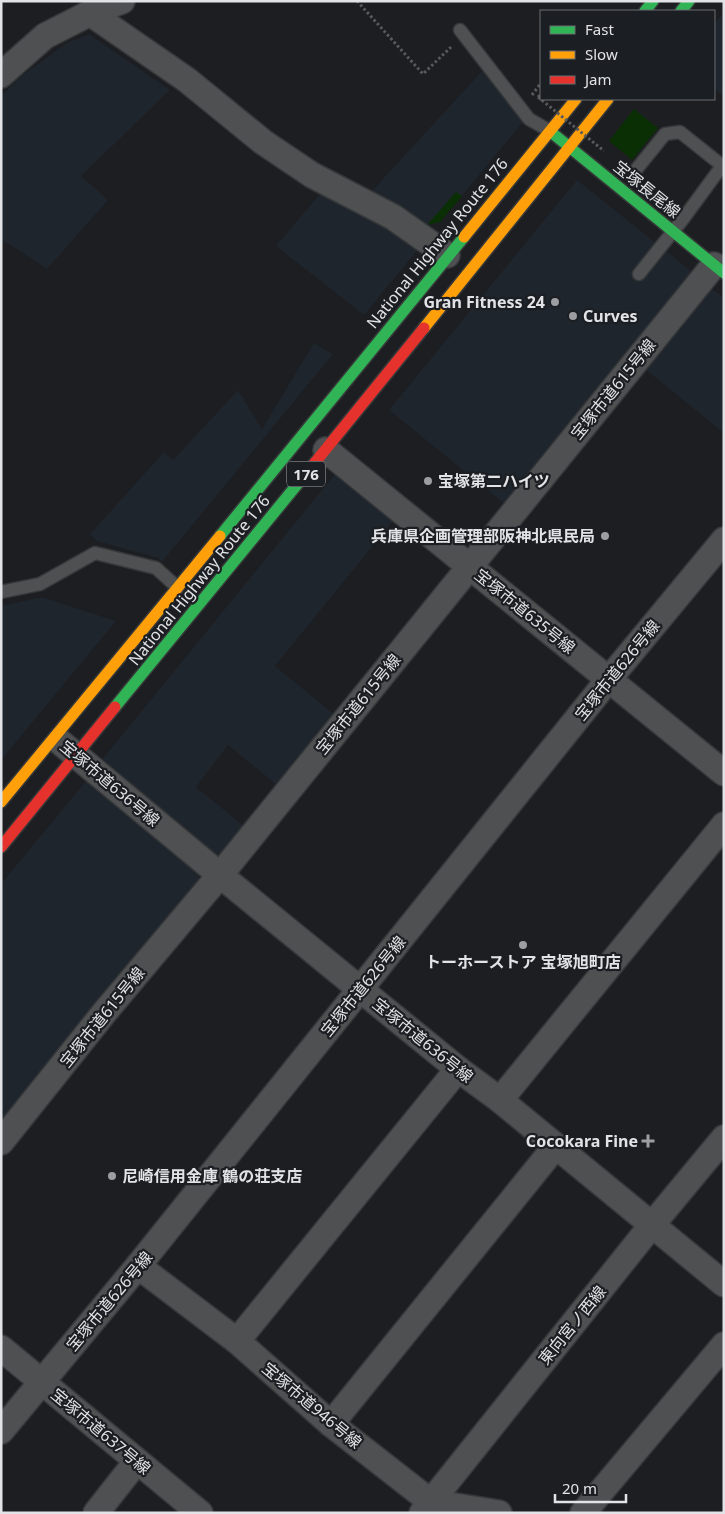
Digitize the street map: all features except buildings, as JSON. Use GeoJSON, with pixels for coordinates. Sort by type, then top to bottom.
{"type":"FeatureCollection","features":[{"type":"Feature","properties":{"kind":"main road","name":"National Highway Route 176"},"geometry":{"type":"LineString","coordinates":[[1,802],[178,588],[575,100]]}},
{"type":"Feature","properties":{"kind":"main road","name":"National Highway Route 176"},"geometry":{"type":"LineString","coordinates":[[1,846],[326,450],[607,100]]}},
{"type":"Feature","properties":{"kind":"main road","name":"宝塚長尾線"},"geometry":{"type":"LineString","coordinates":[[550,131],[719,269]]}},
{"type":"Feature","properties":{"kind":"street"},"geometry":{"type":"LineString","coordinates":[[1,75],[45,36],[90,13],[122,1]]}},
{"type":"Feature","properties":{"kind":"street"},"geometry":{"type":"LineString","coordinates":[[90,13],[187,80],[263,142],[304,170],[393,217],[448,255]]}},
{"type":"Feature","properties":{"kind":"street","name":"宝塚市道615号線"},"geometry":{"type":"LineString","coordinates":[[1,1142],[104,1014],[220,875],[469,565],[719,269]]}},
{"type":"Feature","properties":{"kind":"street","name":"宝塚市道635号線"},"geometry":{"type":"LineString","coordinates":[[326,450],[724,773]]}},
{"type":"Feature","properties":{"kind":"street","name":"宝塚市道626号線"},"geometry":{"type":"LineString","coordinates":[[1,1431],[138,1266],[609,679],[724,540]]}},
{"type":"Feature","properties":{"kind":"street","name":"宝塚市道636号線"},"geometry":{"type":"LineString","coordinates":[[55,737],[220,875],[458,1069],[500,1100],[651,1226],[724,1284]]}},
{"type":"Feature","properties":{"kind":"street"},"geometry":{"type":"LineString","coordinates":[[500,1100],[724,825]]}},
{"type":"Feature","properties":{"kind":"street"},"geometry":{"type":"LineString","coordinates":[[236,1341],[458,1069]]}},
{"type":"Feature","properties":{"kind":"street","name":"東向宮ノ西線"},"geometry":{"type":"LineString","coordinates":[[427,1507],[651,1226],[724,1138]]}},
{"type":"Feature","properties":{"kind":"street"},"geometry":{"type":"LineString","coordinates":[[331,1424],[555,1147]]}},
{"type":"Feature","properties":{"kind":"street","name":"宝塚市道946号線"},"geometry":{"type":"LineString","coordinates":[[138,1266],[236,1341],[427,1507],[499,1513]]}},
{"type":"Feature","properties":{"kind":"street"},"geometry":{"type":"LineString","coordinates":[[583,1513],[724,1345]]}},
{"type":"Feature","properties":{"kind":"street","name":"宝塚市道637号線"},"geometry":{"type":"LineString","coordinates":[[1,1348],[200,1513]]}},
{"type":"Feature","properties":{"kind":"street"},"geometry":{"type":"LineString","coordinates":[[96,1513],[137,1461]]}},
{"type":"Feature","properties":{"kind":"lane"},"geometry":{"type":"LineString","coordinates":[[462,32],[530,120],[550,131]]}},
{"type":"Feature","properties":{"kind":"lane"},"geometry":{"type":"LineString","coordinates":[[635,171],[665,134],[680,132],[723,167],[639,274]]}},
{"type":"Feature","properties":{"kind":"lane"},"geometry":{"type":"LineString","coordinates":[[1,592],[40,584],[95,553],[156,568],[178,588]]}},
{"type":"Feature","properties":{"kind":"path"},"geometry":{"type":"LineString","coordinates":[[357,1],[423,74],[462,32]]}},
{"type":"Feature","properties":{"kind":"path"},"geometry":{"type":"LineString","coordinates":[[531,96],[540,84]]}},
{"type":"Feature","properties":{"kind":"path"},"geometry":{"type":"LineString","coordinates":[[540,100],[604,151]]}},
{"type":"Feature","properties":{"kind":"shaded area"},"geometry":{"type":"Polygon","coordinates":[[[724,12],[724,97],[715,90],[715,23],[724,12]]]}},
{"type":"Feature","properties":{"kind":"shaded area"},"geometry":{"type":"Polygon","coordinates":[[[89,34],[170,90],[81,176],[108,200],[47,269],[1,239],[1,96],[23,75],[67,43],[89,34]]]}},
{"type":"Feature","properties":{"kind":"shaded area"},"geometry":{"type":"Polygon","coordinates":[[[483,70],[523,122],[440,222],[427,225],[371,192],[483,70]]]}},
{"type":"Feature","properties":{"kind":"shaded area"},"geometry":{"type":"Polygon","coordinates":[[[577,180],[696,275],[506,505],[389,410],[577,180]]]}},
{"type":"Feature","properties":{"kind":"shaded area"},"geometry":{"type":"Polygon","coordinates":[[[320,194],[377,219],[419,248],[364,315],[276,246],[320,194]]]}},
{"type":"Feature","properties":{"kind":"shaded area"},"geometry":{"type":"Polygon","coordinates":[[[714,290],[724,298],[724,433],[640,365],[701,291],[714,290]]]}},
{"type":"Feature","properties":{"kind":"shaded area"},"geometry":{"type":"Polygon","coordinates":[[[314,343],[333,354],[162,562],[158,558],[97,541],[90,534],[164,452],[173,460],[238,390],[262,429],[314,343]]]}},
{"type":"Feature","properties":{"kind":"shaded area"},"geometry":{"type":"Polygon","coordinates":[[[335,474],[393,521],[275,666],[335,715],[278,786],[228,745],[196,787],[245,827],[224,853],[212,854],[100,762],[335,474]]]}},
{"type":"Feature","properties":{"kind":"shaded area"},"geometry":{"type":"Polygon","coordinates":[[[42,597],[116,621],[1,760],[1,606],[42,597]]]}},
{"type":"Feature","properties":{"kind":"shaded area"},"geometry":{"type":"Polygon","coordinates":[[[86,781],[198,872],[200,886],[126,976],[120,972],[1,1123],[1,884],[86,781]]]}},
{"type":"Feature","properties":{"kind":"green space"},"geometry":{"type":"Polygon","coordinates":[[[634,109],[658,128],[632,160],[609,141],[634,109]]]}},
{"type":"Feature","properties":{"kind":"green space"},"geometry":{"type":"Polygon","coordinates":[[[456,192],[462,196],[440,222],[427,225],[456,192]]]}},
{"type":"Feature","properties":{"kind":"traffic: fast"},"geometry":{"type":"LineString","coordinates":[[646,10],[653,1]]}},
{"type":"Feature","properties":{"kind":"traffic: fast"},"geometry":{"type":"LineString","coordinates":[[682,10],[689,1]]}},
{"type":"Feature","properties":{"kind":"traffic: fast"},"geometry":{"type":"LineString","coordinates":[[551,132],[724,273]]}},
{"type":"Feature","properties":{"kind":"traffic: fast"},"geometry":{"type":"LineString","coordinates":[[220,536],[464,237]]}},
{"type":"Feature","properties":{"kind":"traffic: fast"},"geometry":{"type":"LineString","coordinates":[[115,707],[300,481]]}},
{"type":"Feature","properties":{"kind":"traffic: slow"},"geometry":{"type":"LineString","coordinates":[[464,237],[575,100]]}},
{"type":"Feature","properties":{"kind":"traffic: slow"},"geometry":{"type":"LineString","coordinates":[[424,328],[607,100]]}},
{"type":"Feature","properties":{"kind":"traffic: slow"},"geometry":{"type":"LineString","coordinates":[[1,802],[220,536]]}},
{"type":"Feature","properties":{"kind":"traffic: jam"},"geometry":{"type":"LineString","coordinates":[[300,481],[424,328]]}},
{"type":"Feature","properties":{"kind":"traffic: jam"},"geometry":{"type":"LineString","coordinates":[[1,847],[115,707]]}},
{"type":"Feature","properties":{"kind":"place","name":"Gran Fitness 24"},"geometry":{"type":"Point","coordinates":[555,302]}},
{"type":"Feature","properties":{"kind":"place","name":"Curves"},"geometry":{"type":"Point","coordinates":[573,316]}},
{"type":"Feature","properties":{"kind":"place","name":"宝塚第二ハイツ"},"geometry":{"type":"Point","coordinates":[428,481]}},
{"type":"Feature","properties":{"kind":"place","name":"兵庫県企画管理部阪神北県民局"},"geometry":{"type":"Point","coordinates":[605,536]}},
{"type":"Feature","properties":{"kind":"place","name":"トーホーストア 宝塚旭町店"},"geometry":{"type":"Point","coordinates":[523,945]}},
{"type":"Feature","properties":{"kind":"place","name":"Cocokara Fine"},"geometry":{"type":"Point","coordinates":[648,1141]}},
{"type":"Feature","properties":{"kind":"place","name":"尼崎信用金庫 鶴の荘支店"},"geometry":{"type":"Point","coordinates":[112,1176]}}]}
